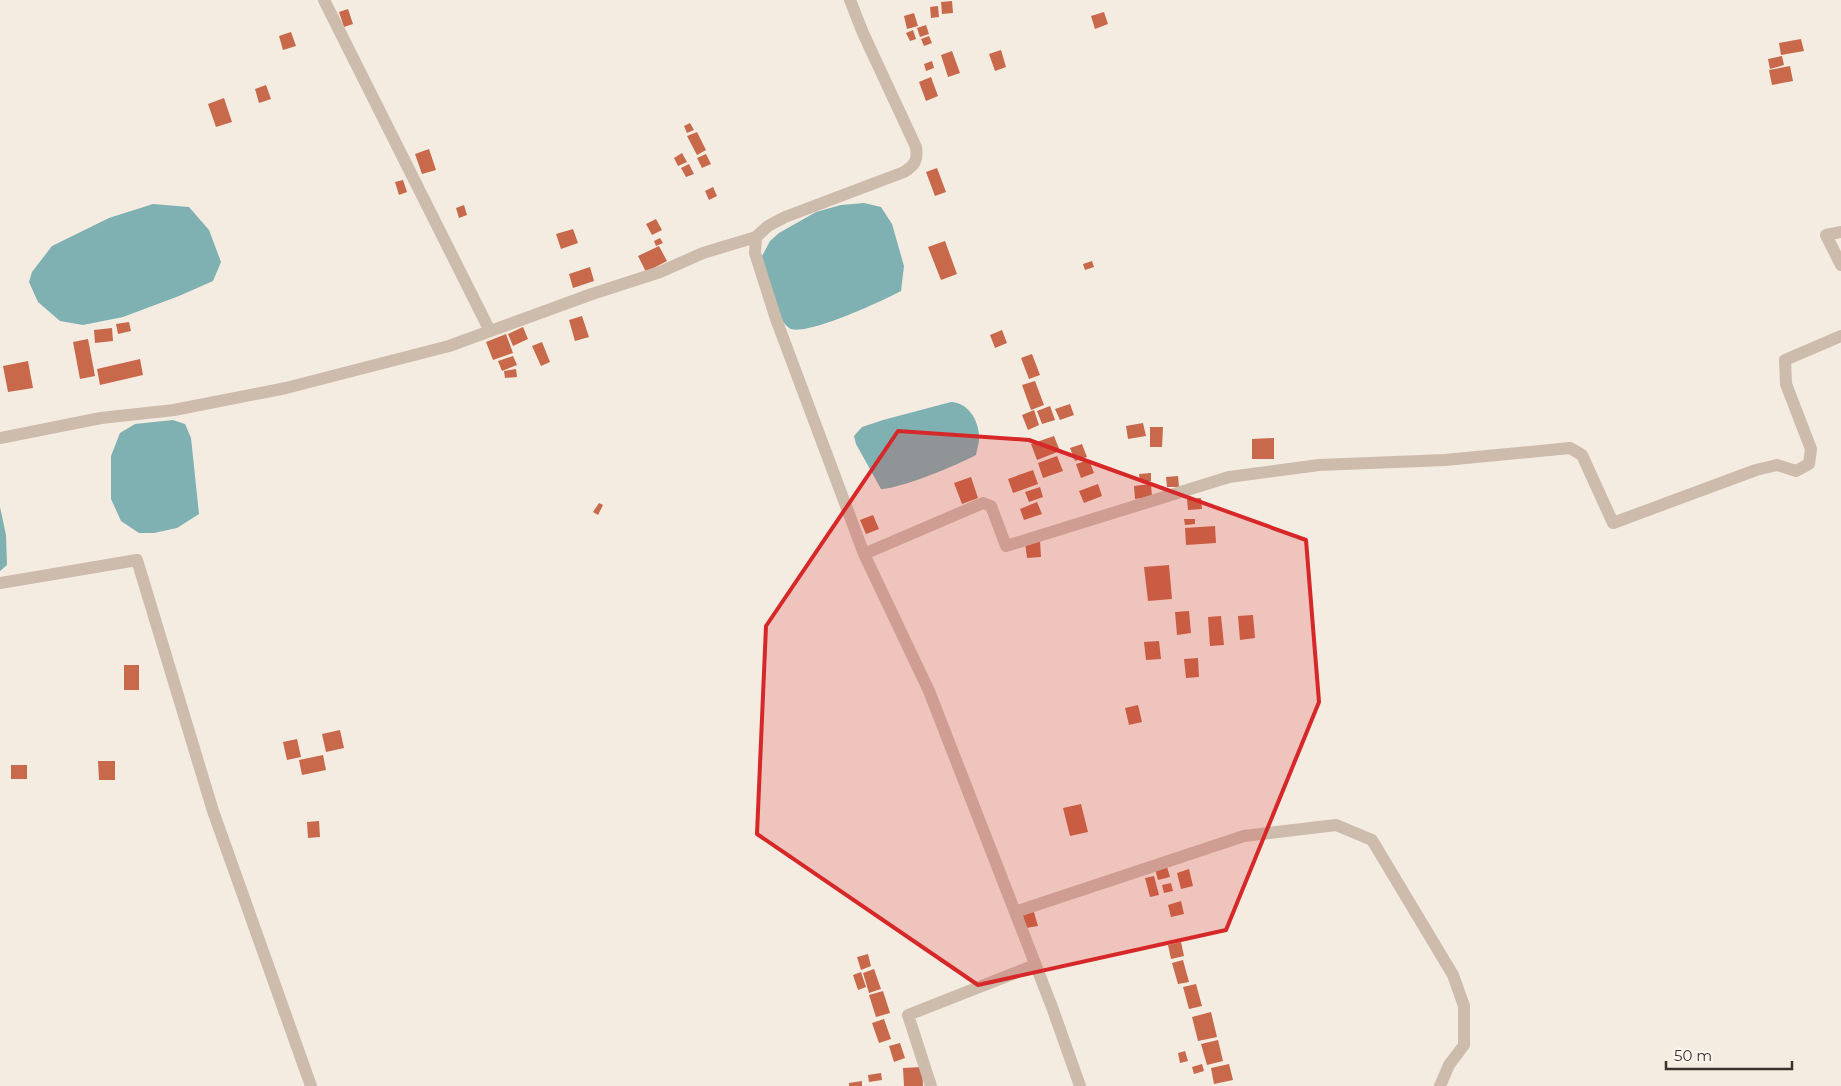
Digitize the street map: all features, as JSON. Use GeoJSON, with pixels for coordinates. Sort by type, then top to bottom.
{"type":"FeatureCollection","features":[{"type":"Feature","properties":{"kind":"street"},"geometry":{"type":"LineString","coordinates":[[324,0],[490,331]]}},
{"type":"Feature","properties":{"kind":"street"},"geometry":{"type":"LineString","coordinates":[[0,438],[102,418],[174,410],[286,388],[449,346],[592,294],[660,272],[703,253],[756,237],[768,226],[785,217],[904,172],[914,166],[918,157],[916,147],[850,0]]}},
{"type":"Feature","properties":{"kind":"street"},"geometry":{"type":"LineString","coordinates":[[1841,232],[1826,235],[1841,265]]}},
{"type":"Feature","properties":{"kind":"street"},"geometry":{"type":"LineString","coordinates":[[756,237],[755,252],[776,319],[864,554],[929,692],[1036,965],[1080,1086]]}},
{"type":"Feature","properties":{"kind":"street"},"geometry":{"type":"LineString","coordinates":[[864,554],[983,503],[991,506],[1006,546],[1229,477],[1319,465],[1445,460],[1570,448],[1582,455],[1613,523],[1756,470],[1777,465],[1796,471],[1809,464],[1811,449],[1786,384],[1785,360],[1841,336]]}},
{"type":"Feature","properties":{"kind":"street"},"geometry":{"type":"LineString","coordinates":[[0,583],[137,560],[213,811],[311,1086]]}},
{"type":"Feature","properties":{"kind":"street"},"geometry":{"type":"LineString","coordinates":[[1015,912],[1244,836],[1336,825],[1372,840],[1453,975],[1464,1006],[1464,1045],[1449,1065],[1440,1086]]}},
{"type":"Feature","properties":{"kind":"street"},"geometry":{"type":"LineString","coordinates":[[931,1086],[908,1015],[1036,965]]}},
{"type":"Feature","properties":{"kind":"highlighted area"},"geometry":{"type":"Polygon","coordinates":[[[898,431],[1029,440],[1306,540],[1319,702],[1226,930],[978,985],[757,834],[766,626],[898,431]]]}},
{"type":"Feature","properties":{"kind":"water"},"geometry":{"type":"Polygon","coordinates":[[[864,203],[881,207],[892,224],[904,266],[901,291],[827,323],[797,330],[789,328],[779,315],[775,305],[762,256],[770,241],[779,233],[816,212],[841,205],[864,203]]]}},
{"type":"Feature","properties":{"kind":"water"},"geometry":{"type":"Polygon","coordinates":[[[153,204],[189,207],[209,230],[221,262],[213,281],[123,317],[83,325],[60,321],[38,302],[29,282],[32,272],[52,246],[109,218],[153,204]]]}},
{"type":"Feature","properties":{"kind":"water"},"geometry":{"type":"Polygon","coordinates":[[[951,402],[962,405],[967,409],[977,423],[979,442],[976,455],[914,481],[881,489],[856,444],[854,436],[862,427],[951,402]]]}},
{"type":"Feature","properties":{"kind":"water"},"geometry":{"type":"Polygon","coordinates":[[[173,420],[185,424],[191,438],[199,514],[177,528],[154,533],[139,533],[121,521],[111,499],[111,456],[120,433],[135,424],[173,420]]]}},
{"type":"Feature","properties":{"kind":"water"},"geometry":{"type":"Polygon","coordinates":[[[0,507],[6,535],[7,565],[0,571],[0,507]]]}},
{"type":"Feature","properties":{"kind":"building"},"geometry":{"type":"Polygon","coordinates":[[[952,1],[953,13],[942,14],[941,2],[952,1]]]}},
{"type":"Feature","properties":{"kind":"building"},"geometry":{"type":"Polygon","coordinates":[[[938,6],[939,17],[931,18],[930,7],[938,6]]]}},
{"type":"Feature","properties":{"kind":"building"},"geometry":{"type":"Polygon","coordinates":[[[348,9],[353,24],[344,27],[339,12],[348,9]]]}},
{"type":"Feature","properties":{"kind":"building"},"geometry":{"type":"Polygon","coordinates":[[[1104,12],[1108,24],[1095,29],[1091,16],[1104,12]]]}},
{"type":"Feature","properties":{"kind":"building"},"geometry":{"type":"Polygon","coordinates":[[[914,13],[918,26],[907,29],[904,16],[914,13]]]}},
{"type":"Feature","properties":{"kind":"building"},"geometry":{"type":"Polygon","coordinates":[[[926,25],[929,34],[920,37],[917,28],[926,25]]]}},
{"type":"Feature","properties":{"kind":"building"},"geometry":{"type":"Polygon","coordinates":[[[913,30],[916,39],[910,41],[906,33],[913,30]]]}},
{"type":"Feature","properties":{"kind":"building"},"geometry":{"type":"Polygon","coordinates":[[[291,32],[296,46],[283,50],[279,36],[291,32]]]}},
{"type":"Feature","properties":{"kind":"building"},"geometry":{"type":"Polygon","coordinates":[[[929,36],[932,43],[924,46],[921,39],[929,36]]]}},
{"type":"Feature","properties":{"kind":"building"},"geometry":{"type":"Polygon","coordinates":[[[1801,39],[1804,51],[1781,55],[1779,43],[1801,39]]]}},
{"type":"Feature","properties":{"kind":"building"},"geometry":{"type":"Polygon","coordinates":[[[1001,50],[1006,67],[995,71],[989,54],[1001,50]]]}},
{"type":"Feature","properties":{"kind":"building"},"geometry":{"type":"Polygon","coordinates":[[[952,51],[960,73],[948,77],[941,55],[952,51]]]}},
{"type":"Feature","properties":{"kind":"building"},"geometry":{"type":"Polygon","coordinates":[[[1782,56],[1784,65],[1770,69],[1768,59],[1782,56]]]}},
{"type":"Feature","properties":{"kind":"building"},"geometry":{"type":"Polygon","coordinates":[[[932,61],[934,68],[926,71],[924,64],[932,61]]]}},
{"type":"Feature","properties":{"kind":"building"},"geometry":{"type":"Polygon","coordinates":[[[1790,66],[1793,81],[1772,85],[1769,70],[1790,66]]]}},
{"type":"Feature","properties":{"kind":"building"},"geometry":{"type":"Polygon","coordinates":[[[931,77],[938,96],[926,101],[919,82],[931,77]]]}},
{"type":"Feature","properties":{"kind":"building"},"geometry":{"type":"Polygon","coordinates":[[[266,85],[271,99],[259,103],[255,89],[266,85]]]}},
{"type":"Feature","properties":{"kind":"building"},"geometry":{"type":"Polygon","coordinates":[[[224,98],[232,122],[216,127],[208,104],[224,98]]]}},
{"type":"Feature","properties":{"kind":"building"},"geometry":{"type":"Polygon","coordinates":[[[690,123],[694,130],[687,133],[684,126],[690,123]]]}},
{"type":"Feature","properties":{"kind":"building"},"geometry":{"type":"Polygon","coordinates":[[[697,132],[706,150],[697,155],[687,136],[697,132]]]}},
{"type":"Feature","properties":{"kind":"building"},"geometry":{"type":"Polygon","coordinates":[[[429,149],[436,170],[422,174],[415,154],[429,149]]]}},
{"type":"Feature","properties":{"kind":"building"},"geometry":{"type":"Polygon","coordinates":[[[682,153],[687,162],[678,166],[674,158],[682,153]]]}},
{"type":"Feature","properties":{"kind":"building"},"geometry":{"type":"Polygon","coordinates":[[[706,154],[711,164],[702,168],[697,158],[706,154]]]}},
{"type":"Feature","properties":{"kind":"building"},"geometry":{"type":"Polygon","coordinates":[[[689,164],[694,174],[686,177],[681,168],[689,164]]]}},
{"type":"Feature","properties":{"kind":"building"},"geometry":{"type":"Polygon","coordinates":[[[937,168],[946,192],[935,196],[926,172],[937,168]]]}},
{"type":"Feature","properties":{"kind":"building"},"geometry":{"type":"Polygon","coordinates":[[[403,180],[407,192],[399,195],[395,182],[403,180]]]}},
{"type":"Feature","properties":{"kind":"building"},"geometry":{"type":"Polygon","coordinates":[[[713,187],[717,196],[709,200],[705,191],[713,187]]]}},
{"type":"Feature","properties":{"kind":"building"},"geometry":{"type":"Polygon","coordinates":[[[464,205],[467,215],[459,218],[456,208],[464,205]]]}},
{"type":"Feature","properties":{"kind":"building"},"geometry":{"type":"Polygon","coordinates":[[[656,219],[662,230],[652,235],[646,224],[656,219]]]}},
{"type":"Feature","properties":{"kind":"building"},"geometry":{"type":"Polygon","coordinates":[[[573,229],[578,243],[561,249],[556,234],[573,229]]]}},
{"type":"Feature","properties":{"kind":"building"},"geometry":{"type":"Polygon","coordinates":[[[660,238],[663,243],[656,246],[654,241],[660,238]]]}},
{"type":"Feature","properties":{"kind":"building"},"geometry":{"type":"Polygon","coordinates":[[[945,241],[957,274],[941,280],[928,247],[945,241]]]}},
{"type":"Feature","properties":{"kind":"building"},"geometry":{"type":"Polygon","coordinates":[[[659,246],[667,261],[646,272],[638,256],[659,246]]]}},
{"type":"Feature","properties":{"kind":"building"},"geometry":{"type":"Polygon","coordinates":[[[1092,261],[1094,267],[1085,270],[1083,264],[1092,261]]]}},
{"type":"Feature","properties":{"kind":"building"},"geometry":{"type":"Polygon","coordinates":[[[590,267],[594,281],[573,288],[569,274],[590,267]]]}},
{"type":"Feature","properties":{"kind":"building"},"geometry":{"type":"Polygon","coordinates":[[[582,316],[589,337],[575,341],[569,320],[582,316]]]}},
{"type":"Feature","properties":{"kind":"building"},"geometry":{"type":"Polygon","coordinates":[[[129,322],[131,331],[118,334],[116,324],[129,322]]]}},
{"type":"Feature","properties":{"kind":"building"},"geometry":{"type":"Polygon","coordinates":[[[523,327],[528,339],[513,346],[508,334],[523,327]]]}},
{"type":"Feature","properties":{"kind":"building"},"geometry":{"type":"Polygon","coordinates":[[[112,328],[113,341],[95,343],[94,330],[112,328]]]}},
{"type":"Feature","properties":{"kind":"building"},"geometry":{"type":"Polygon","coordinates":[[[1002,330],[1007,343],[995,348],[990,335],[1002,330]]]}},
{"type":"Feature","properties":{"kind":"building"},"geometry":{"type":"Polygon","coordinates":[[[506,334],[513,353],[493,360],[486,342],[506,334]]]}},
{"type":"Feature","properties":{"kind":"building"},"geometry":{"type":"Polygon","coordinates":[[[88,339],[95,376],[80,379],[73,342],[88,339]]]}},
{"type":"Feature","properties":{"kind":"building"},"geometry":{"type":"Polygon","coordinates":[[[542,342],[550,362],[541,366],[532,346],[542,342]]]}},
{"type":"Feature","properties":{"kind":"building"},"geometry":{"type":"Polygon","coordinates":[[[1032,354],[1040,375],[1029,379],[1021,358],[1032,354]]]}},
{"type":"Feature","properties":{"kind":"building"},"geometry":{"type":"Polygon","coordinates":[[[513,356],[517,365],[502,371],[498,361],[513,356]]]}},
{"type":"Feature","properties":{"kind":"building"},"geometry":{"type":"Polygon","coordinates":[[[140,359],[143,375],[100,385],[97,369],[140,359]]]}},
{"type":"Feature","properties":{"kind":"building"},"geometry":{"type":"Polygon","coordinates":[[[28,361],[33,388],[8,392],[3,366],[28,361]]]}},
{"type":"Feature","properties":{"kind":"building"},"geometry":{"type":"Polygon","coordinates":[[[516,369],[517,377],[505,378],[504,371],[516,369]]]}},
{"type":"Feature","properties":{"kind":"building"},"geometry":{"type":"Polygon","coordinates":[[[1035,381],[1044,405],[1031,410],[1022,385],[1035,381]]]}},
{"type":"Feature","properties":{"kind":"building"},"geometry":{"type":"Polygon","coordinates":[[[1070,404],[1074,415],[1060,420],[1055,409],[1070,404]]]}},
{"type":"Feature","properties":{"kind":"building"},"geometry":{"type":"Polygon","coordinates":[[[1050,406],[1055,420],[1042,424],[1037,411],[1050,406]]]}},
{"type":"Feature","properties":{"kind":"building"},"geometry":{"type":"Polygon","coordinates":[[[1034,410],[1039,425],[1028,430],[1022,415],[1034,410]]]}},
{"type":"Feature","properties":{"kind":"building"},"geometry":{"type":"Polygon","coordinates":[[[1143,423],[1146,436],[1128,439],[1126,426],[1143,423]]]}},
{"type":"Feature","properties":{"kind":"building"},"geometry":{"type":"Polygon","coordinates":[[[1150,427],[1163,427],[1162,447],[1150,447],[1150,427]]]}},
{"type":"Feature","properties":{"kind":"building"},"geometry":{"type":"Polygon","coordinates":[[[1054,436],[1060,451],[1037,460],[1031,444],[1054,436]]]}},
{"type":"Feature","properties":{"kind":"building"},"geometry":{"type":"Polygon","coordinates":[[[1274,438],[1274,459],[1252,459],[1252,439],[1274,438]]]}},
{"type":"Feature","properties":{"kind":"building"},"geometry":{"type":"Polygon","coordinates":[[[1082,444],[1087,457],[1075,461],[1070,448],[1082,444]]]}},
{"type":"Feature","properties":{"kind":"building"},"geometry":{"type":"Polygon","coordinates":[[[1057,456],[1063,471],[1043,478],[1038,463],[1057,456]]]}},
{"type":"Feature","properties":{"kind":"building"},"geometry":{"type":"Polygon","coordinates":[[[1089,460],[1094,473],[1081,478],[1076,464],[1089,460]]]}},
{"type":"Feature","properties":{"kind":"building"},"geometry":{"type":"Polygon","coordinates":[[[1033,470],[1038,484],[1013,493],[1008,479],[1033,470]]]}},
{"type":"Feature","properties":{"kind":"building"},"geometry":{"type":"Polygon","coordinates":[[[1151,473],[1151,481],[1140,482],[1139,474],[1151,473]]]}},
{"type":"Feature","properties":{"kind":"building"},"geometry":{"type":"Polygon","coordinates":[[[1178,476],[1179,487],[1167,487],[1166,477],[1178,476]]]}},
{"type":"Feature","properties":{"kind":"building"},"geometry":{"type":"Polygon","coordinates":[[[971,477],[978,498],[962,504],[954,483],[971,477]]]}},
{"type":"Feature","properties":{"kind":"building"},"geometry":{"type":"Polygon","coordinates":[[[1098,484],[1102,496],[1084,503],[1079,491],[1098,484]]]}},
{"type":"Feature","properties":{"kind":"building"},"geometry":{"type":"Polygon","coordinates":[[[1151,484],[1152,497],[1135,499],[1134,486],[1151,484]]]}},
{"type":"Feature","properties":{"kind":"building"},"geometry":{"type":"Polygon","coordinates":[[[1040,487],[1043,497],[1029,502],[1025,492],[1040,487]]]}},
{"type":"Feature","properties":{"kind":"building"},"geometry":{"type":"Polygon","coordinates":[[[1201,498],[1202,509],[1188,510],[1187,499],[1201,498]]]}},
{"type":"Feature","properties":{"kind":"building"},"geometry":{"type":"Polygon","coordinates":[[[1037,502],[1042,514],[1024,520],[1020,509],[1037,502]]]}},
{"type":"Feature","properties":{"kind":"building"},"geometry":{"type":"Polygon","coordinates":[[[599,503],[603,505],[598,515],[593,512],[599,503]]]}},
{"type":"Feature","properties":{"kind":"building"},"geometry":{"type":"Polygon","coordinates":[[[873,515],[879,529],[866,534],[860,520],[873,515]]]}},
{"type":"Feature","properties":{"kind":"building"},"geometry":{"type":"Polygon","coordinates":[[[1184,519],[1195,519],[1195,524],[1185,525],[1184,519]]]}},
{"type":"Feature","properties":{"kind":"building"},"geometry":{"type":"Polygon","coordinates":[[[1215,526],[1216,543],[1186,545],[1185,528],[1215,526]]]}},
{"type":"Feature","properties":{"kind":"building"},"geometry":{"type":"Polygon","coordinates":[[[1040,541],[1041,557],[1027,558],[1025,542],[1040,541]]]}},
{"type":"Feature","properties":{"kind":"building"},"geometry":{"type":"Polygon","coordinates":[[[1169,565],[1172,599],[1148,601],[1144,567],[1169,565]]]}},
{"type":"Feature","properties":{"kind":"building"},"geometry":{"type":"Polygon","coordinates":[[[1189,611],[1191,633],[1177,635],[1175,612],[1189,611]]]}},
{"type":"Feature","properties":{"kind":"building"},"geometry":{"type":"Polygon","coordinates":[[[1253,615],[1255,638],[1240,640],[1238,616],[1253,615]]]}},
{"type":"Feature","properties":{"kind":"building"},"geometry":{"type":"Polygon","coordinates":[[[1221,616],[1224,645],[1210,646],[1208,617],[1221,616]]]}},
{"type":"Feature","properties":{"kind":"building"},"geometry":{"type":"Polygon","coordinates":[[[1159,641],[1161,659],[1146,660],[1144,642],[1159,641]]]}},
{"type":"Feature","properties":{"kind":"building"},"geometry":{"type":"Polygon","coordinates":[[[1198,658],[1199,677],[1186,678],[1184,659],[1198,658]]]}},
{"type":"Feature","properties":{"kind":"building"},"geometry":{"type":"Polygon","coordinates":[[[124,665],[139,665],[139,690],[124,690],[124,665]]]}},
{"type":"Feature","properties":{"kind":"building"},"geometry":{"type":"Polygon","coordinates":[[[1138,705],[1142,722],[1129,725],[1125,708],[1138,705]]]}},
{"type":"Feature","properties":{"kind":"building"},"geometry":{"type":"Polygon","coordinates":[[[340,730],[344,748],[326,752],[322,734],[340,730]]]}},
{"type":"Feature","properties":{"kind":"building"},"geometry":{"type":"Polygon","coordinates":[[[297,739],[301,757],[287,760],[283,742],[297,739]]]}},
{"type":"Feature","properties":{"kind":"building"},"geometry":{"type":"Polygon","coordinates":[[[323,755],[326,770],[302,775],[299,760],[323,755]]]}},
{"type":"Feature","properties":{"kind":"building"},"geometry":{"type":"Polygon","coordinates":[[[98,761],[115,761],[115,780],[99,780],[98,761]]]}},
{"type":"Feature","properties":{"kind":"building"},"geometry":{"type":"Polygon","coordinates":[[[11,765],[27,765],[27,779],[11,779],[11,765]]]}},
{"type":"Feature","properties":{"kind":"building"},"geometry":{"type":"Polygon","coordinates":[[[1081,804],[1088,832],[1070,836],[1063,808],[1081,804]]]}},
{"type":"Feature","properties":{"kind":"building"},"geometry":{"type":"Polygon","coordinates":[[[319,821],[320,837],[308,838],[307,822],[319,821]]]}},
{"type":"Feature","properties":{"kind":"building"},"geometry":{"type":"Polygon","coordinates":[[[1167,867],[1170,877],[1158,880],[1155,869],[1167,867]]]}},
{"type":"Feature","properties":{"kind":"building"},"geometry":{"type":"Polygon","coordinates":[[[1189,869],[1193,886],[1181,889],[1177,873],[1189,869]]]}},
{"type":"Feature","properties":{"kind":"building"},"geometry":{"type":"Polygon","coordinates":[[[1154,876],[1159,895],[1150,897],[1145,878],[1154,876]]]}},
{"type":"Feature","properties":{"kind":"building"},"geometry":{"type":"Polygon","coordinates":[[[1171,883],[1173,891],[1164,893],[1162,885],[1171,883]]]}},
{"type":"Feature","properties":{"kind":"building"},"geometry":{"type":"Polygon","coordinates":[[[1181,901],[1184,914],[1171,917],[1168,905],[1181,901]]]}},
{"type":"Feature","properties":{"kind":"building"},"geometry":{"type":"Polygon","coordinates":[[[1033,909],[1038,926],[1026,928],[1022,912],[1033,909]]]}},
{"type":"Feature","properties":{"kind":"building"},"geometry":{"type":"Polygon","coordinates":[[[1181,942],[1184,956],[1171,959],[1168,945],[1181,942]]]}},
{"type":"Feature","properties":{"kind":"building"},"geometry":{"type":"Polygon","coordinates":[[[868,954],[871,966],[861,970],[857,957],[868,954]]]}},
{"type":"Feature","properties":{"kind":"building"},"geometry":{"type":"Polygon","coordinates":[[[1183,960],[1189,982],[1178,984],[1172,963],[1183,960]]]}},
{"type":"Feature","properties":{"kind":"building"},"geometry":{"type":"Polygon","coordinates":[[[874,969],[881,989],[869,993],[863,973],[874,969]]]}},
{"type":"Feature","properties":{"kind":"building"},"geometry":{"type":"Polygon","coordinates":[[[861,972],[866,987],[858,990],[853,975],[861,972]]]}},
{"type":"Feature","properties":{"kind":"building"},"geometry":{"type":"Polygon","coordinates":[[[1196,984],[1202,1006],[1189,1009],[1183,987],[1196,984]]]}},
{"type":"Feature","properties":{"kind":"building"},"geometry":{"type":"Polygon","coordinates":[[[883,991],[890,1013],[876,1017],[869,995],[883,991]]]}},
{"type":"Feature","properties":{"kind":"building"},"geometry":{"type":"Polygon","coordinates":[[[1211,1012],[1217,1037],[1198,1041],[1192,1017],[1211,1012]]]}},
{"type":"Feature","properties":{"kind":"building"},"geometry":{"type":"Polygon","coordinates":[[[884,1019],[891,1039],[879,1043],[872,1023],[884,1019]]]}},
{"type":"Feature","properties":{"kind":"building"},"geometry":{"type":"Polygon","coordinates":[[[1218,1040],[1223,1061],[1207,1065],[1201,1044],[1218,1040]]]}},
{"type":"Feature","properties":{"kind":"building"},"geometry":{"type":"Polygon","coordinates":[[[900,1043],[905,1058],[894,1062],[889,1046],[900,1043]]]}},
{"type":"Feature","properties":{"kind":"building"},"geometry":{"type":"Polygon","coordinates":[[[1185,1051],[1188,1061],[1180,1063],[1178,1053],[1185,1051]]]}},
{"type":"Feature","properties":{"kind":"building"},"geometry":{"type":"Polygon","coordinates":[[[1202,1064],[1204,1071],[1194,1074],[1192,1067],[1202,1064]]]}},
{"type":"Feature","properties":{"kind":"building"},"geometry":{"type":"Polygon","coordinates":[[[1229,1064],[1233,1080],[1214,1084],[1211,1068],[1229,1064]]]}},
{"type":"Feature","properties":{"kind":"building"},"geometry":{"type":"Polygon","coordinates":[[[922,1067],[923,1086],[904,1086],[903,1068],[922,1067]]]}},
{"type":"Feature","properties":{"kind":"building"},"geometry":{"type":"Polygon","coordinates":[[[881,1073],[882,1080],[869,1082],[868,1075],[881,1073]]]}},
{"type":"Feature","properties":{"kind":"building"},"geometry":{"type":"Polygon","coordinates":[[[862,1081],[862,1086],[849,1086],[849,1083],[862,1081]]]}}]}
